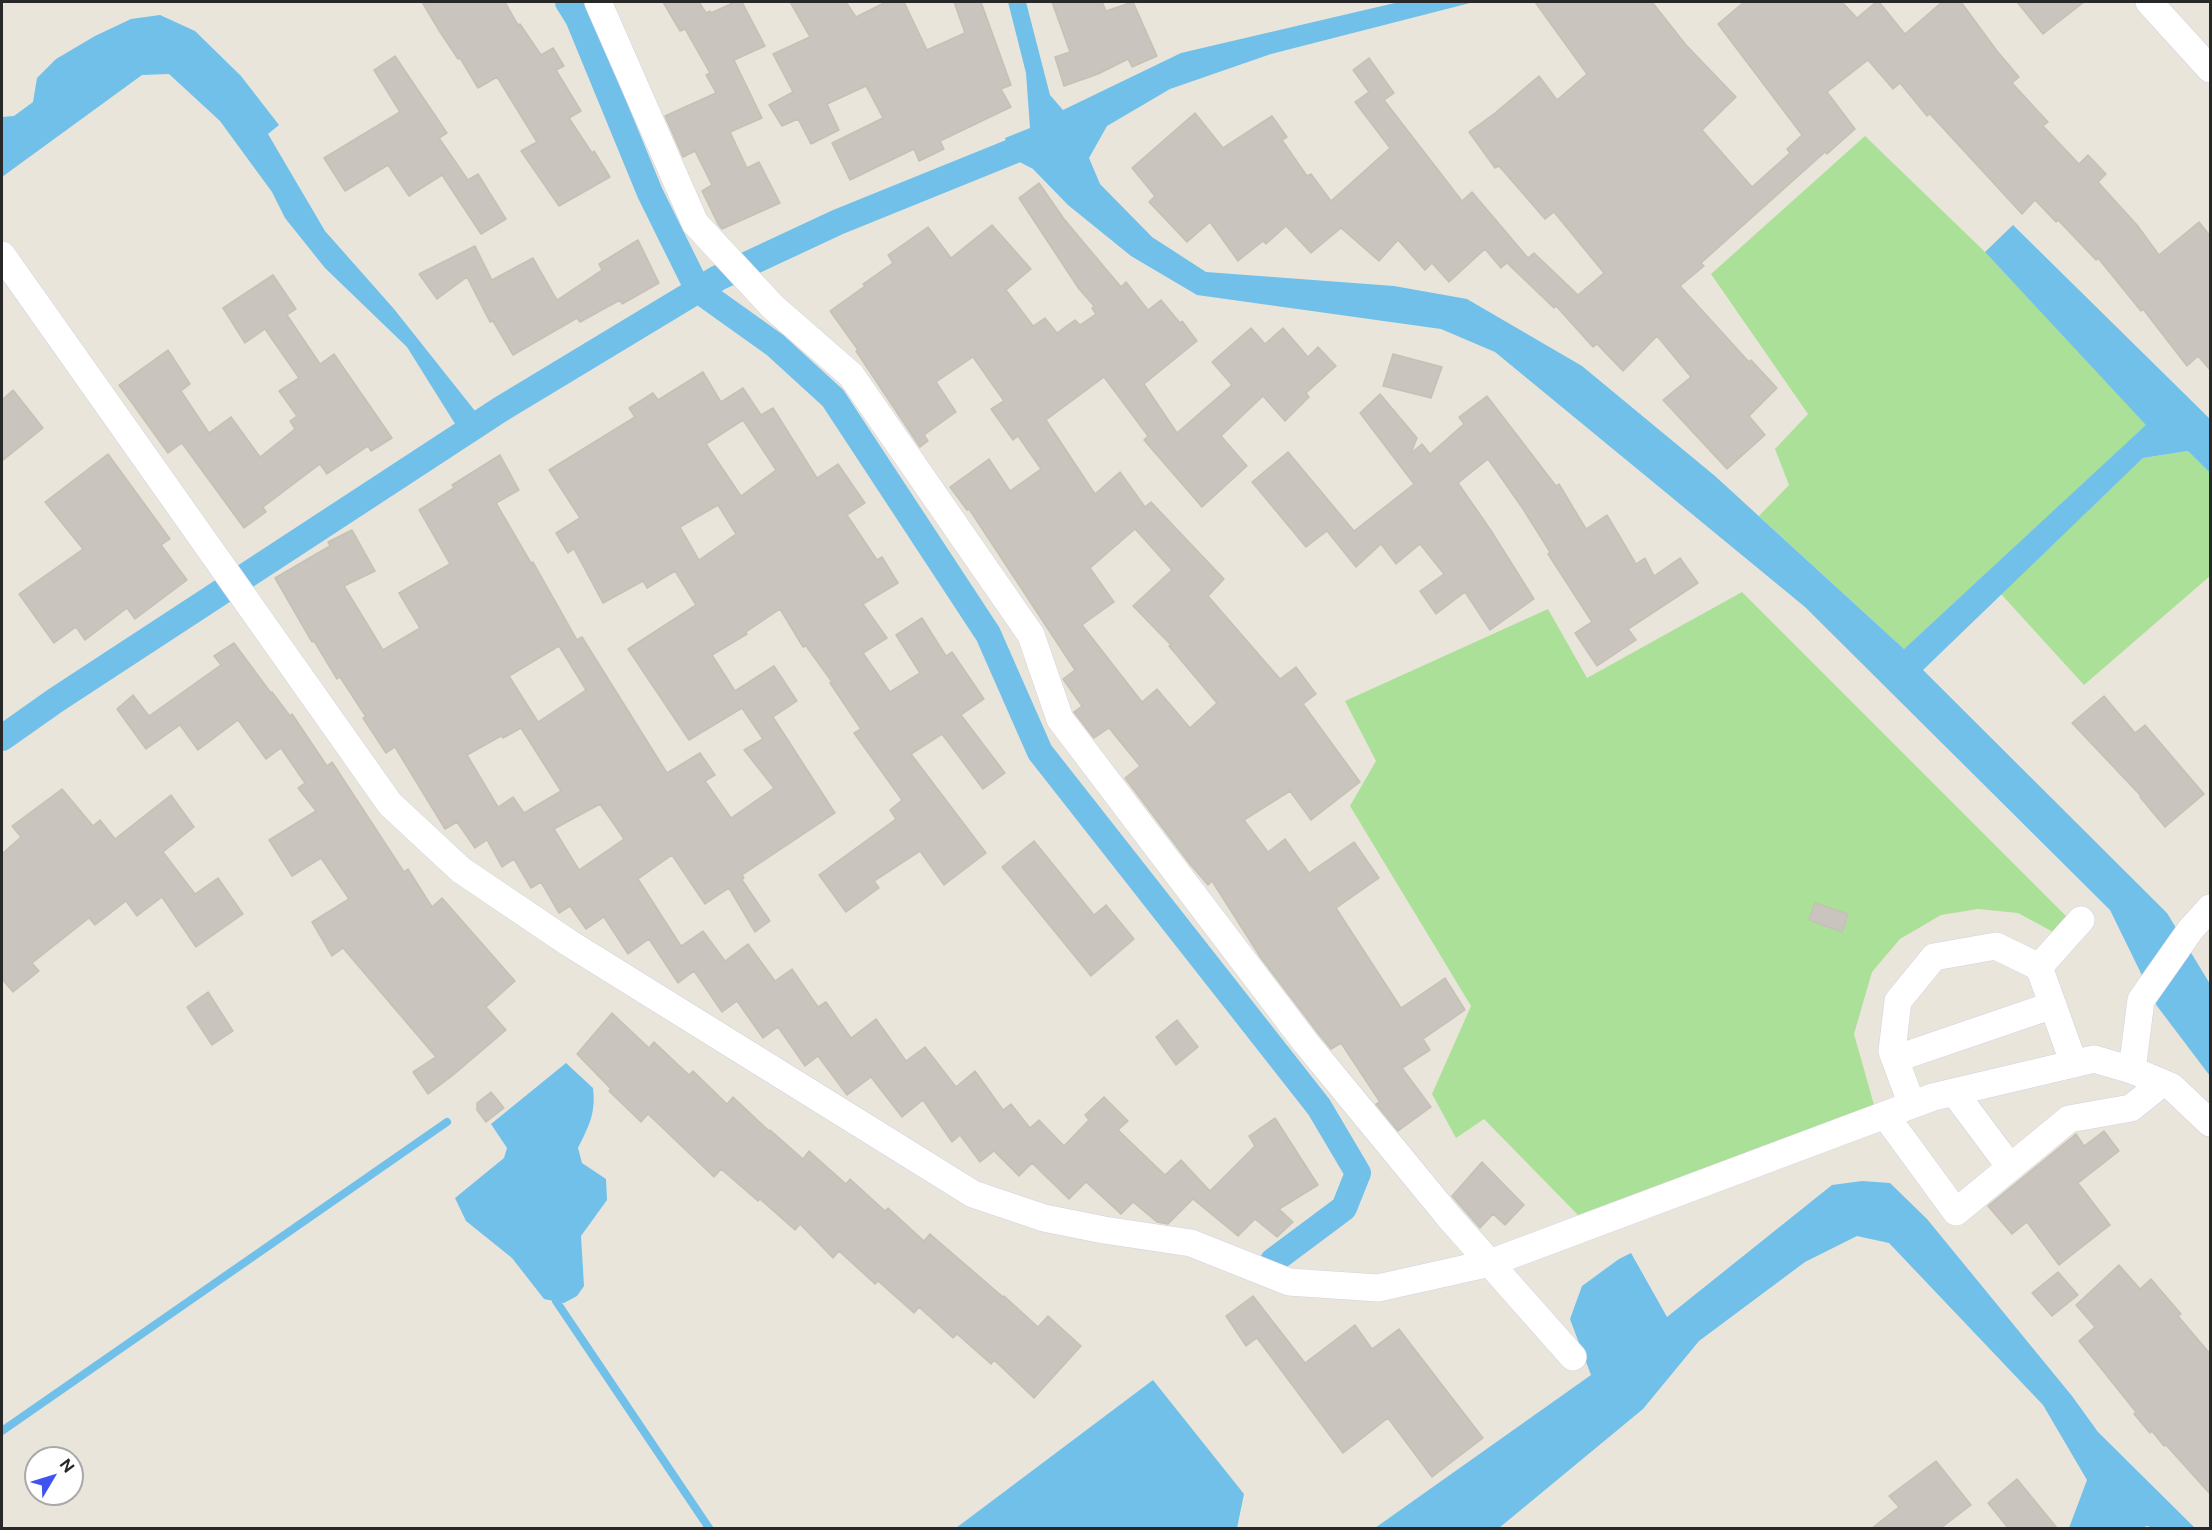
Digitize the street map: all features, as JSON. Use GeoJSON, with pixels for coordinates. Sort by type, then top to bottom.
{"type":"FeatureCollection","features":[{"type":"Feature","properties":{"kind":"street"},"geometry":{"type":"LineString","coordinates":[[598,2],[695,223],[774,307],[851,375],[1031,635],[1060,719],[1306,1043],[1449,1217],[1573,1357]]}},
{"type":"Feature","properties":{"kind":"street"},"geometry":{"type":"LineString","coordinates":[[2149,2],[2211,69]]}},
{"type":"Feature","properties":{"kind":"street"},"geometry":{"type":"LineString","coordinates":[[2,255],[390,804],[461,870],[569,943],[973,1194],[1044,1218],[1191,1243],[1289,1282],[1378,1288],[1490,1263],[1912,1105],[1954,1092],[2094,1059],[2132,1070],[2172,1087],[2211,1123]]}},
{"type":"Feature","properties":{"kind":"street"},"geometry":{"type":"LineString","coordinates":[[2132,1070],[2141,1000],[2191,929],[2211,908]]}},
{"type":"Feature","properties":{"kind":"street"},"geometry":{"type":"LineString","coordinates":[[2039,967],[2081,920]]}},
{"type":"Feature","properties":{"kind":"street"},"geometry":{"type":"LineString","coordinates":[[1912,1105],[1892,1051],[1898,1000],[1934,957],[1996,946],[2039,967],[2074,1064]]}},
{"type":"Feature","properties":{"kind":"street"},"geometry":{"type":"LineString","coordinates":[[1894,1059],[2053,1005]]}},
{"type":"Feature","properties":{"kind":"street"},"geometry":{"type":"LineString","coordinates":[[1885,1115],[1956,1212],[2069,1119],[2130,1108],[2162,1083]]}},
{"type":"Feature","properties":{"kind":"street"},"geometry":{"type":"LineString","coordinates":[[1954,1092],[2010,1167]]}},
{"type":"Feature","properties":{"kind":"green space"},"geometry":{"type":"Polygon","coordinates":[[[1865,136],[1985,252],[2147,425],[1904,649],[1759,516],[1789,485],[1775,449],[1808,414],[1711,274],[1865,136]]]}},
{"type":"Feature","properties":{"kind":"green space"},"geometry":{"type":"Polygon","coordinates":[[[2188,451],[2210,473],[2210,576],[2084,685],[2001,594],[2143,458],[2188,451]]]}},
{"type":"Feature","properties":{"kind":"green space"},"geometry":{"type":"Polygon","coordinates":[[[1742,592],[2068,918],[2055,933],[2018,913],[1978,909],[1941,915],[1900,939],[1872,972],[1854,1034],[1874,1105],[1578,1215],[1484,1119],[1456,1138],[1432,1094],[1471,1006],[1350,806],[1376,761],[1345,701],[1548,609],[1587,678],[1742,592]]]}},
{"type":"Feature","properties":{"kind":"water"},"geometry":{"type":"Polygon","coordinates":[[[1008,2],[1026,2],[1050,95],[1063,110],[1181,53],[1399,2],[1474,2],[1271,54],[1170,89],[1107,126],[1089,158],[1100,184],[1152,237],[1206,272],[1394,286],[1467,299],[1582,366],[1715,476],[1904,649],[2146,425],[1985,252],[2013,225],[2210,419],[2210,473],[2188,451],[2143,458],[1923,670],[2167,913],[2210,984],[2210,1076],[2157,1006],[2110,910],[1805,607],[1495,352],[1441,329],[1197,295],[1131,256],[1068,205],[1033,169],[1012,158],[1005,138],[1030,128],[1026,73],[1008,2]]]}},
{"type":"Feature","properties":{"kind":"water"},"geometry":{"type":"Polygon","coordinates":[[[160,15],[195,31],[241,76],[279,125],[268,134],[325,231],[394,309],[483,421],[462,435],[407,347],[325,268],[285,218],[272,192],[220,121],[169,74],[142,75],[2,177],[2,117],[14,116],[33,102],[37,78],[56,59],[95,36],[131,19],[160,15]]]}},
{"type":"Feature","properties":{"kind":"water"},"geometry":{"type":"Polygon","coordinates":[[[566,1063],[593,1088],[591,1119],[578,1148],[582,1163],[606,1179],[607,1200],[581,1236],[584,1286],[577,1296],[564,1303],[544,1299],[512,1258],[466,1221],[455,1198],[504,1158],[507,1148],[491,1124],[566,1063]]]}},
{"type":"Feature","properties":{"kind":"water"},"geometry":{"type":"Polygon","coordinates":[[[1862,1181],[1890,1183],[1927,1219],[2072,1396],[2098,1432],[2195,1528],[2151,1528],[2148,1526],[2069,1528],[2087,1480],[2043,1405],[1889,1243],[1857,1236],[1805,1262],[1699,1341],[1643,1409],[1499,1528],[1375,1528],[1591,1375],[1570,1319],[1582,1286],[1619,1259],[1631,1253],[1667,1317],[1832,1185],[1862,1181]]]}},
{"type":"Feature","properties":{"kind":"water"},"geometry":{"type":"Polygon","coordinates":[[[1153,1380],[1244,1494],[1237,1528],[956,1528],[1153,1380]]]}},
{"type":"Feature","properties":{"kind":"building"},"geometry":{"type":"Polygon","coordinates":[[[422,2],[505,2],[518,25],[520,24],[541,55],[553,48],[564,66],[556,70],[581,111],[569,118],[610,177],[559,206],[521,151],[537,142],[497,77],[478,88],[422,2]]]}},
{"type":"Feature","properties":{"kind":"building"},"geometry":{"type":"Polygon","coordinates":[[[663,2],[699,2],[706,13],[710,11],[711,13],[735,2],[742,2],[765,46],[734,60],[762,118],[730,132],[747,168],[759,162],[780,203],[722,229],[702,191],[712,185],[695,151],[683,157],[665,116],[716,93],[706,75],[710,73],[685,29],[680,31],[663,2]]]}},
{"type":"Feature","properties":{"kind":"building"},"geometry":{"type":"Polygon","coordinates":[[[790,2],[846,2],[856,17],[886,2],[904,2],[927,50],[965,33],[954,2],[981,2],[1011,85],[1001,89],[1011,107],[940,141],[944,149],[919,161],[914,149],[850,180],[832,143],[883,118],[866,86],[827,104],[839,130],[811,144],[798,119],[782,126],[769,105],[793,92],[773,54],[810,37],[790,2]]]}},
{"type":"Feature","properties":{"kind":"building"},"geometry":{"type":"Polygon","coordinates":[[[1052,2],[1102,2],[1106,11],[1133,2],[1157,56],[1132,67],[1128,59],[1098,74],[1064,86],[1055,57],[1070,52],[1052,2]]]}},
{"type":"Feature","properties":{"kind":"building"},"geometry":{"type":"Polygon","coordinates":[[[1535,2],[1652,2],[1686,45],[1736,97],[1702,130],[1752,187],[1790,153],[1787,149],[1802,135],[1718,24],[1744,2],[1842,2],[1857,18],[1879,2],[1905,34],[1942,2],[1961,2],[2019,77],[2012,83],[2048,122],[2043,126],[2079,164],[2088,155],[2106,174],[2098,182],[2137,225],[2159,255],[2199,222],[2211,237],[2211,371],[2198,356],[2187,366],[2143,309],[2141,311],[2098,258],[2096,260],[2058,220],[2056,222],[2035,200],[2022,214],[1930,114],[1927,116],[1900,83],[1893,89],[1868,60],[1827,92],[1855,129],[1827,154],[1825,152],[1701,263],[1704,266],[1680,286],[1749,362],[1751,360],[1777,388],[1749,416],[1765,435],[1727,469],[1663,400],[1691,377],[1657,336],[1623,371],[1597,344],[1593,347],[1556,306],[1554,308],[1507,263],[1501,268],[1485,249],[1449,282],[1432,263],[1425,270],[1398,240],[1379,261],[1341,228],[1311,253],[1286,226],[1266,244],[1263,241],[1238,261],[1210,222],[1187,242],[1149,202],[1155,196],[1132,168],[1195,113],[1223,148],[1272,116],[1287,137],[1282,140],[1307,176],[1311,174],[1331,201],[1390,148],[1355,102],[1369,92],[1353,70],[1369,58],[1394,93],[1384,100],[1462,201],[1472,192],[1528,258],[1534,253],[1578,295],[1604,273],[1554,212],[1545,219],[1499,166],[1495,168],[1469,132],[1539,76],[1557,100],[1587,74],[1535,2]]]}},
{"type":"Feature","properties":{"kind":"building"},"geometry":{"type":"Polygon","coordinates":[[[2017,2],[2084,2],[2043,34],[2017,2]]]}},
{"type":"Feature","properties":{"kind":"building"},"geometry":{"type":"Polygon","coordinates":[[[395,56],[447,133],[439,138],[468,180],[478,174],[506,219],[481,234],[442,175],[409,196],[388,165],[345,191],[324,158],[400,112],[374,70],[395,56]]]}},
{"type":"Feature","properties":{"kind":"building"},"geometry":{"type":"Polygon","coordinates":[[[1039,183],[1064,219],[1121,287],[1126,282],[1148,310],[1161,300],[1180,323],[1182,321],[1197,341],[1144,384],[1177,433],[1232,385],[1212,362],[1251,328],[1265,344],[1283,328],[1308,357],[1318,347],[1336,366],[1306,393],[1309,397],[1285,421],[1263,396],[1221,436],[1247,466],[1202,507],[1144,440],[1148,436],[1104,377],[1046,420],[1095,494],[1120,472],[1145,507],[1151,502],[1224,579],[1208,596],[1280,679],[1296,667],[1316,694],[1303,704],[1360,782],[1311,820],[1290,791],[1244,820],[1268,852],[1285,839],[1309,873],[1354,842],[1379,878],[1336,908],[1401,1008],[1445,978],[1465,1010],[1423,1039],[1430,1050],[1402,1068],[1431,1107],[1398,1131],[1376,1104],[1380,1102],[1341,1043],[1331,1049],[1261,958],[1212,881],[1208,885],[1190,864],[1125,778],[1140,766],[1109,728],[1094,738],[1074,712],[1082,706],[1063,679],[1075,670],[969,509],[967,510],[950,487],[989,459],[1010,491],[1041,469],[1018,436],[1013,440],[991,409],[1004,401],[973,357],[936,382],[956,412],[924,435],[928,441],[920,447],[856,351],[858,350],[830,311],[893,263],[888,255],[928,227],[951,258],[992,225],[1031,269],[1006,290],[1033,326],[1045,318],[1057,333],[1075,320],[1080,325],[1096,314],[1092,308],[1094,306],[1079,289],[1019,198],[1039,183]],[[1135,529],[1090,568],[1114,602],[1082,625],[1142,702],[1157,689],[1190,728],[1217,703],[1169,646],[1171,645],[1133,606],[1172,570],[1135,529]]]}},
{"type":"Feature","properties":{"kind":"building"},"geometry":{"type":"Polygon","coordinates":[[[638,240],[659,283],[622,304],[620,300],[580,322],[577,318],[513,355],[493,321],[490,322],[467,277],[437,299],[419,274],[475,246],[492,280],[533,258],[557,300],[602,270],[599,264],[638,240]]]}},
{"type":"Feature","properties":{"kind":"building"},"geometry":{"type":"Polygon","coordinates":[[[273,275],[296,309],[287,315],[320,364],[334,354],[392,438],[371,451],[368,446],[327,474],[320,464],[263,507],[266,512],[244,528],[182,443],[168,453],[119,385],[168,350],[190,384],[181,391],[209,433],[231,417],[260,457],[295,429],[290,421],[297,416],[279,391],[299,378],[265,329],[245,343],[223,308],[273,275]]]}},
{"type":"Feature","properties":{"kind":"building"},"geometry":{"type":"Polygon","coordinates":[[[1393,354],[1442,367],[1431,398],[1383,386],[1393,354]]]}},
{"type":"Feature","properties":{"kind":"building"},"geometry":{"type":"Polygon","coordinates":[[[703,372],[721,402],[743,388],[761,415],[773,408],[817,478],[838,464],[865,503],[847,515],[877,560],[882,557],[898,583],[863,604],[887,638],[863,653],[890,692],[920,673],[896,635],[922,618],[946,656],[952,652],[984,699],[961,715],[1005,773],[983,789],[942,734],[911,754],[986,853],[944,885],[920,851],[874,881],[879,888],[846,912],[819,875],[896,819],[890,810],[902,800],[854,733],[861,729],[830,683],[832,682],[806,646],[803,647],[780,609],[746,632],[747,634],[712,655],[735,691],[774,666],[797,701],[773,717],[835,813],[742,875],[744,878],[742,880],[770,921],[755,932],[729,888],[705,904],[672,855],[638,879],[681,946],[703,931],[725,961],[748,944],[775,981],[792,969],[818,1007],[826,1002],[851,1038],[876,1019],[906,1061],[925,1047],[956,1087],[975,1071],[1003,1110],[1011,1104],[1030,1128],[1039,1120],[1064,1146],[1089,1120],[1085,1115],[1104,1097],[1128,1121],[1118,1130],[1165,1175],[1181,1160],[1210,1191],[1255,1146],[1249,1136],[1275,1118],[1318,1185],[1279,1209],[1293,1222],[1277,1237],[1255,1219],[1238,1236],[1193,1199],[1168,1224],[1157,1222],[1133,1202],[1121,1214],[1086,1182],[1069,1199],[1032,1163],[1019,1176],[994,1151],[980,1162],[960,1135],[952,1142],[923,1100],[902,1117],[871,1077],[847,1095],[818,1056],[805,1066],[778,1027],[763,1038],[737,1001],[722,1012],[694,971],[678,983],[649,939],[628,954],[604,917],[586,929],[570,906],[559,913],[541,882],[531,888],[514,859],[502,867],[487,840],[475,848],[457,822],[445,829],[395,747],[386,753],[340,677],[337,679],[314,641],[312,642],[275,578],[330,546],[328,542],[352,530],[375,571],[344,586],[383,650],[420,628],[399,593],[450,564],[419,510],[454,488],[452,485],[500,455],[519,490],[496,503],[531,563],[533,562],[577,640],[582,637],[667,773],[700,753],[715,775],[705,781],[731,818],[774,788],[744,750],[763,739],[742,708],[689,740],[628,649],[696,605],[675,571],[647,588],[643,581],[603,603],[574,549],[568,553],[556,533],[580,518],[549,470],[635,417],[629,408],[653,393],[658,400],[703,372]],[[743,420],[706,444],[741,496],[776,470],[743,420]],[[718,505],[680,527],[699,560],[736,534],[718,505]],[[559,646],[509,676],[538,722],[586,690],[559,646]],[[521,728],[503,738],[501,736],[467,755],[498,807],[513,797],[524,813],[561,791],[521,728]],[[600,804],[554,829],[579,870],[624,839],[600,804]]]}},
{"type":"Feature","properties":{"kind":"building"},"geometry":{"type":"Polygon","coordinates":[[[13,390],[43,428],[2,461],[2,400],[13,390]]]}},
{"type":"Feature","properties":{"kind":"building"},"geometry":{"type":"Polygon","coordinates":[[[1380,394],[1417,438],[1411,453],[1422,444],[1430,454],[1464,424],[1459,417],[1487,396],[1556,486],[1559,484],[1586,529],[1607,515],[1636,564],[1645,558],[1654,576],[1680,558],[1698,583],[1628,629],[1636,640],[1597,666],[1575,633],[1592,622],[1548,554],[1550,552],[1523,509],[1488,459],[1458,483],[1534,599],[1490,630],[1465,592],[1436,614],[1420,591],[1444,574],[1420,544],[1396,564],[1381,544],[1356,567],[1327,531],[1306,547],[1252,482],[1288,452],[1354,531],[1414,484],[1360,413],[1380,394]]]}},
{"type":"Feature","properties":{"kind":"building"},"geometry":{"type":"Polygon","coordinates":[[[108,454],[170,539],[161,545],[187,580],[135,619],[127,608],[85,640],[76,627],[54,643],[19,594],[83,549],[45,502],[108,454]]]}},
{"type":"Feature","properties":{"kind":"building"},"geometry":{"type":"Polygon","coordinates":[[[234,643],[271,693],[290,716],[292,714],[327,766],[332,762],[404,872],[408,869],[432,907],[442,898],[515,981],[486,1007],[506,1030],[428,1094],[413,1072],[436,1057],[343,948],[332,956],[312,922],[349,899],[321,858],[292,876],[269,840],[316,811],[298,788],[305,783],[281,748],[266,759],[238,720],[198,750],[180,725],[146,749],[117,709],[133,695],[149,716],[221,665],[214,656],[234,643]]]}},
{"type":"Feature","properties":{"kind":"building"},"geometry":{"type":"Polygon","coordinates":[[[2104,696],[2135,733],[2145,725],[2204,794],[2165,827],[2141,796],[2072,723],[2104,696]]]}},
{"type":"Feature","properties":{"kind":"building"},"geometry":{"type":"Polygon","coordinates":[[[62,789],[93,826],[100,820],[115,839],[171,795],[194,827],[163,852],[195,894],[218,878],[243,914],[196,947],[162,897],[137,916],[126,901],[95,925],[89,918],[32,963],[39,971],[13,992],[2,979],[2,854],[21,837],[12,826],[62,789]]]}},
{"type":"Feature","properties":{"kind":"building"},"geometry":{"type":"Polygon","coordinates":[[[1034,841],[1094,915],[1106,905],[1134,939],[1091,976],[1002,867],[1034,841]]]}},
{"type":"Feature","properties":{"kind":"building"},"geometry":{"type":"Polygon","coordinates":[[[1815,903],[1848,914],[1842,932],[1809,920],[1815,903]]]}},
{"type":"Feature","properties":{"kind":"building"},"geometry":{"type":"Polygon","coordinates":[[[208,992],[233,1031],[212,1045],[187,1007],[208,992]]]}},
{"type":"Feature","properties":{"kind":"building"},"geometry":{"type":"Polygon","coordinates":[[[612,1013],[649,1048],[654,1042],[689,1075],[693,1071],[727,1104],[733,1097],[803,1159],[809,1151],[846,1184],[850,1179],[885,1211],[888,1208],[924,1241],[930,1234],[1038,1327],[1048,1316],[1081,1346],[1034,1398],[994,1360],[991,1364],[957,1334],[953,1338],[919,1307],[914,1313],[878,1281],[875,1284],[839,1251],[833,1258],[800,1224],[795,1230],[721,1169],[714,1177],[648,1114],[641,1122],[609,1091],[611,1089],[577,1054],[612,1013]]]}},
{"type":"Feature","properties":{"kind":"building"},"geometry":{"type":"Polygon","coordinates":[[[1177,1020],[1198,1047],[1176,1065],[1156,1037],[1177,1020]]]}},
{"type":"Feature","properties":{"kind":"building"},"geometry":{"type":"Polygon","coordinates":[[[491,1092],[504,1108],[486,1122],[477,1110],[477,1103],[491,1092]]]}},
{"type":"Feature","properties":{"kind":"building"},"geometry":{"type":"Polygon","coordinates":[[[2104,1131],[2119,1151],[2078,1183],[2110,1225],[2059,1265],[2027,1222],[2012,1234],[1988,1206],[2076,1134],[2084,1146],[2104,1131]]]}},
{"type":"Feature","properties":{"kind":"building"},"geometry":{"type":"Polygon","coordinates":[[[1482,1162],[1524,1205],[1505,1225],[1493,1214],[1480,1228],[1452,1196],[1482,1162]]]}},
{"type":"Feature","properties":{"kind":"building"},"geometry":{"type":"Polygon","coordinates":[[[2119,1265],[2140,1289],[2151,1279],[2181,1314],[2178,1316],[2211,1355],[2211,1495],[2166,1445],[2164,1446],[2152,1431],[2150,1433],[2079,1341],[2095,1327],[2076,1305],[2119,1265]]]}},
{"type":"Feature","properties":{"kind":"building"},"geometry":{"type":"Polygon","coordinates":[[[2058,1272],[2078,1295],[2052,1316],[2032,1293],[2058,1272]]]}},
{"type":"Feature","properties":{"kind":"building"},"geometry":{"type":"Polygon","coordinates":[[[1253,1296],[1305,1363],[1355,1325],[1372,1349],[1399,1329],[1483,1438],[1432,1477],[1388,1418],[1343,1453],[1257,1338],[1246,1346],[1226,1316],[1253,1296]]]}},
{"type":"Feature","properties":{"kind":"building"},"geometry":{"type":"Polygon","coordinates":[[[1936,1461],[1971,1505],[1941,1528],[1872,1528],[1899,1507],[1889,1496],[1936,1461]]]}},
{"type":"Feature","properties":{"kind":"building"},"geometry":{"type":"Polygon","coordinates":[[[2017,1479],[2057,1528],[2008,1528],[1988,1503],[2017,1479]]]}},
{"type":"Feature","properties":{"kind":"waterway"},"geometry":{"type":"LineString","coordinates":[[568,2],[578,18],[650,193],[698,290],[775,345],[833,398],[988,634],[1040,752],[1319,1107],[1358,1173],[1344,1208],[1273,1261]]}},
{"type":"Feature","properties":{"kind":"waterway"},"geometry":{"type":"LineString","coordinates":[[2,738],[56,700],[501,409],[718,278],[838,222],[1043,139]]}},
{"type":"Feature","properties":{"kind":"waterway"},"geometry":{"type":"LineString","coordinates":[[2,1431],[447,1122]]}},
{"type":"Feature","properties":{"kind":"waterway"},"geometry":{"type":"LineString","coordinates":[[556,1301],[709,1528]]}}]}
